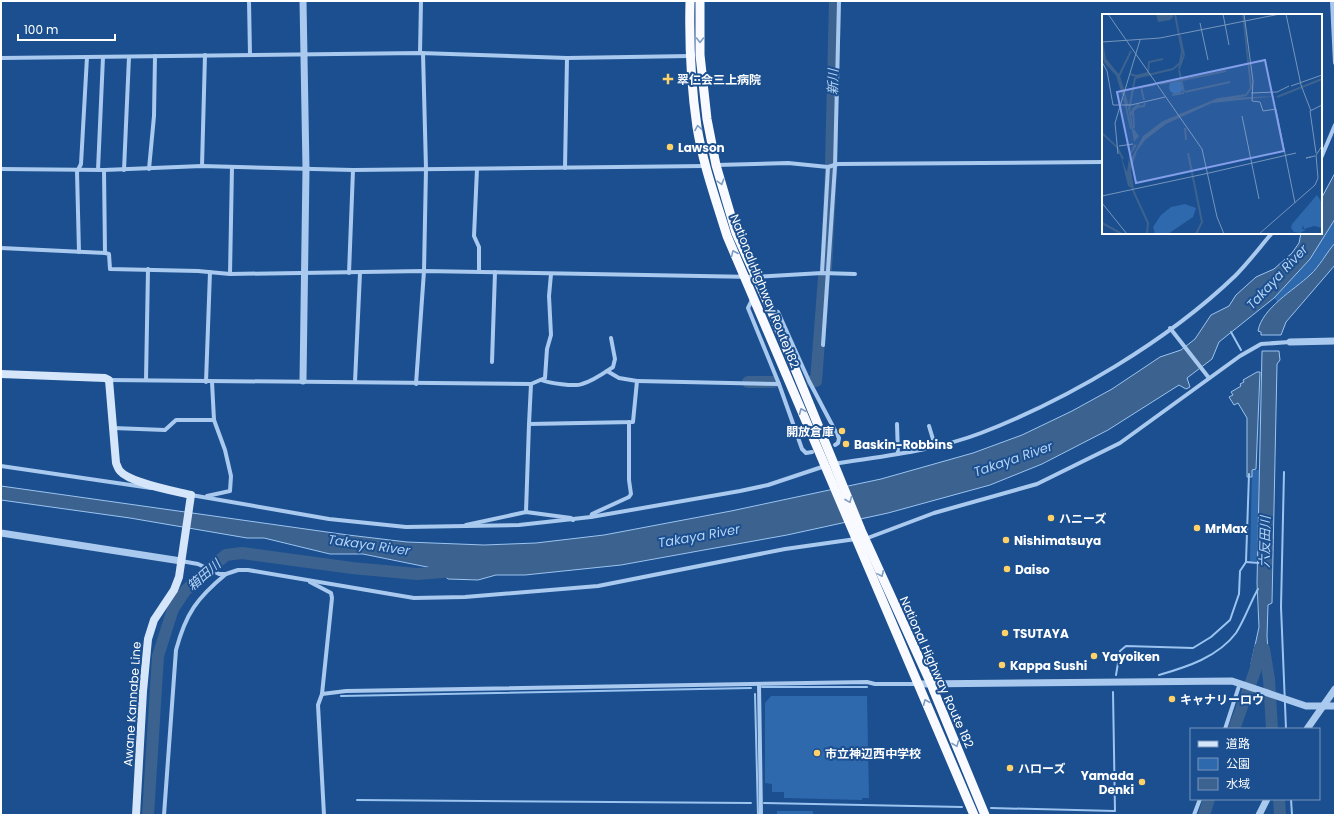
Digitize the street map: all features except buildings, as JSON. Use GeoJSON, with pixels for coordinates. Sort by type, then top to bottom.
{"type":"FeatureCollection","features":[{"type":"Feature","properties":{"kind":"highway","name":"National Highway Route 182"},"geometry":{"type":"LineString","coordinates":[[690,1],[690,56],[697,127],[706,166],[727,236],[753,298],[831,468]]}},
{"type":"Feature","properties":{"kind":"highway","name":"National Highway Route 182"},"geometry":{"type":"LineString","coordinates":[[700,1],[700,55],[707,119],[716,165],[736,233],[771,310],[831,468],[918,684],[974,815]]}},
{"type":"Feature","properties":{"kind":"highway","name":"National Highway Route 182"},"geometry":{"type":"LineString","coordinates":[[859,535],[931,684],[985,815]]}},
{"type":"Feature","properties":{"kind":"main road"},"geometry":{"type":"LineString","coordinates":[[1,374],[105,378],[109,380],[116,463],[120,472],[158,488],[190,496]]}},
{"type":"Feature","properties":{"kind":"main road","name":"Awane Kannabe Line"},"geometry":{"type":"LineString","coordinates":[[136,815],[143,690],[148,639],[154,620],[174,590],[181,558],[190,496]]}},
{"type":"Feature","properties":{"kind":"street"},"geometry":{"type":"LineString","coordinates":[[249,1],[250,55]]}},
{"type":"Feature","properties":{"kind":"street"},"geometry":{"type":"LineString","coordinates":[[302,1],[306,169],[303,381]]}},
{"type":"Feature","properties":{"kind":"street"},"geometry":{"type":"LineString","coordinates":[[416,384],[424,271],[426,169],[420,1]]}},
{"type":"Feature","properties":{"kind":"street"},"geometry":{"type":"LineString","coordinates":[[823,345],[835,166],[839,1]]}},
{"type":"Feature","properties":{"kind":"street"},"geometry":{"type":"LineString","coordinates":[[1332,1],[1335,63]]}},
{"type":"Feature","properties":{"kind":"street"},"geometry":{"type":"LineString","coordinates":[[1,58],[129,58],[155,56],[421,53],[567,58],[690,56]]}},
{"type":"Feature","properties":{"kind":"street"},"geometry":{"type":"LineString","coordinates":[[149,169],[154,116],[155,56]]}},
{"type":"Feature","properties":{"kind":"street"},"geometry":{"type":"LineString","coordinates":[[202,166],[205,56]]}},
{"type":"Feature","properties":{"kind":"street"},"geometry":{"type":"LineString","coordinates":[[79,252],[77,172],[81,164],[87,57]]}},
{"type":"Feature","properties":{"kind":"street"},"geometry":{"type":"LineString","coordinates":[[98,170],[103,57]]}},
{"type":"Feature","properties":{"kind":"street"},"geometry":{"type":"LineString","coordinates":[[124,170],[129,58]]}},
{"type":"Feature","properties":{"kind":"street"},"geometry":{"type":"LineString","coordinates":[[565,168],[567,58]]}},
{"type":"Feature","properties":{"kind":"street"},"geometry":{"type":"LineString","coordinates":[[1322,156],[1335,125]]}},
{"type":"Feature","properties":{"kind":"street"},"geometry":{"type":"LineString","coordinates":[[1,169],[80,168],[124,170],[202,166],[353,170],[706,166],[788,163],[828,167],[838,164],[1102,162]]}},
{"type":"Feature","properties":{"kind":"street"},"geometry":{"type":"LineString","coordinates":[[230,274],[232,167]]}},
{"type":"Feature","properties":{"kind":"street"},"geometry":{"type":"LineString","coordinates":[[822,273],[828,167]]}},
{"type":"Feature","properties":{"kind":"street"},"geometry":{"type":"LineString","coordinates":[[476,168],[474,236],[479,247],[479,272]]}},
{"type":"Feature","properties":{"kind":"street"},"geometry":{"type":"LineString","coordinates":[[104,170],[105,253]]}},
{"type":"Feature","properties":{"kind":"street"},"geometry":{"type":"LineString","coordinates":[[349,273],[353,170]]}},
{"type":"Feature","properties":{"kind":"street"},"geometry":{"type":"LineString","coordinates":[[190,496],[329,519],[406,527],[520,525],[591,518],[740,491],[831,468],[935,446],[981,433],[1091,381],[1133,356],[1208,300],[1236,276],[1271,234]]}},
{"type":"Feature","properties":{"kind":"street"},"geometry":{"type":"LineString","coordinates":[[1,248],[105,253],[109,254],[110,269],[148,269],[230,274],[424,271],[755,277],[822,273],[855,274]]}},
{"type":"Feature","properties":{"kind":"street"},"geometry":{"type":"LineString","coordinates":[[146,380],[148,269]]}},
{"type":"Feature","properties":{"kind":"street"},"geometry":{"type":"LineString","coordinates":[[206,382],[210,272]]}},
{"type":"Feature","properties":{"kind":"street"},"geometry":{"type":"LineString","coordinates":[[492,362],[495,272]]}},
{"type":"Feature","properties":{"kind":"street"},"geometry":{"type":"LineString","coordinates":[[355,382],[360,273]]}},
{"type":"Feature","properties":{"kind":"street"},"geometry":{"type":"LineString","coordinates":[[109,380],[531,384],[545,378],[547,349],[551,335],[549,296],[551,274]]}},
{"type":"Feature","properties":{"kind":"street"},"geometry":{"type":"LineString","coordinates":[[753,298],[748,308],[779,384],[802,449],[806,453],[812,452]]}},
{"type":"Feature","properties":{"kind":"street"},"geometry":{"type":"LineString","coordinates":[[771,310],[778,312],[809,381],[839,438],[838,443],[835,445]]}},
{"type":"Feature","properties":{"kind":"street"},"geometry":{"type":"LineString","coordinates":[[1170,328],[1208,377]]}},
{"type":"Feature","properties":{"kind":"street"},"geometry":{"type":"LineString","coordinates":[[540,380],[581,385],[614,367],[615,359],[611,338]]}},
{"type":"Feature","properties":{"kind":"street"},"geometry":{"type":"LineString","coordinates":[[1,533],[181,558],[219,574],[226,574],[238,570],[248,570],[414,598],[465,597],[598,586],[859,535],[1037,484],[1120,443],[1208,377],[1257,345],[1290,342],[1335,341]]}},
{"type":"Feature","properties":{"kind":"street"},"geometry":{"type":"LineString","coordinates":[[607,371],[619,378],[636,381],[779,384]]}},
{"type":"Feature","properties":{"kind":"street"},"geometry":{"type":"LineString","coordinates":[[529,424],[633,422],[636,381]]}},
{"type":"Feature","properties":{"kind":"street"},"geometry":{"type":"LineString","coordinates":[[202,497],[230,491],[230,476],[225,450],[214,420],[212,382]]}},
{"type":"Feature","properties":{"kind":"street"},"geometry":{"type":"LineString","coordinates":[[526,512],[531,384]]}},
{"type":"Feature","properties":{"kind":"street"},"geometry":{"type":"LineString","coordinates":[[113,428],[165,430],[176,420],[214,420]]}},
{"type":"Feature","properties":{"kind":"street"},"geometry":{"type":"LineString","coordinates":[[591,518],[592,514],[629,497],[631,494],[629,480],[629,422]]}},
{"type":"Feature","properties":{"kind":"street"},"geometry":{"type":"LineString","coordinates":[[897,424],[898,454]]}},
{"type":"Feature","properties":{"kind":"street"},"geometry":{"type":"LineString","coordinates":[[929,426],[935,446]]}},
{"type":"Feature","properties":{"kind":"street"},"geometry":{"type":"LineString","coordinates":[[1,466],[144,488],[158,488]]}},
{"type":"Feature","properties":{"kind":"street"},"geometry":{"type":"LineString","coordinates":[[465,527],[467,524],[526,512],[571,518],[573,520]]}},
{"type":"Feature","properties":{"kind":"street"},"geometry":{"type":"LineString","coordinates":[[164,815],[176,650],[182,630],[193,606],[207,590],[226,574]]}},
{"type":"Feature","properties":{"kind":"street"},"geometry":{"type":"LineString","coordinates":[[308,581],[331,593],[332,598],[322,694],[318,705],[324,815]]}},
{"type":"Feature","properties":{"kind":"street"},"geometry":{"type":"LineString","coordinates":[[322,694],[354,691],[867,682],[875,684],[931,684],[1206,681],[1242,683],[1306,706],[1335,706]]}},
{"type":"Feature","properties":{"kind":"street"},"geometry":{"type":"LineString","coordinates":[[1225,728],[1242,683]]}},
{"type":"Feature","properties":{"kind":"street"},"geometry":{"type":"LineString","coordinates":[[759,684],[761,815]]}},
{"type":"Feature","properties":{"kind":"street"},"geometry":{"type":"LineString","coordinates":[[1308,728],[1335,689]]}},
{"type":"Feature","properties":{"kind":"street"},"geometry":{"type":"LineString","coordinates":[[1194,815],[1200,800]]}},
{"type":"Feature","properties":{"kind":"street"},"geometry":{"type":"LineString","coordinates":[[1259,815],[1266,800]]}},
{"type":"Feature","properties":{"kind":"green space"},"geometry":{"type":"Polygon","coordinates":[[[1335,219],[1335,243],[1311,274],[1278,302],[1274,298],[1310,259],[1335,219]]]}},
{"type":"Feature","properties":{"kind":"green space"},"geometry":{"type":"Polygon","coordinates":[[[1252,470],[1259,470],[1257,561],[1250,561],[1252,470]]]}},
{"type":"Feature","properties":{"kind":"green space","name":"市立神辺西中学校"},"geometry":{"type":"Polygon","coordinates":[[[771,696],[867,696],[869,798],[862,798],[862,800],[784,798],[784,792],[772,792],[772,784],[765,783],[765,703],[771,696]]]}},
{"type":"Feature","properties":{"kind":"green space"},"geometry":{"type":"Polygon","coordinates":[[[777,811],[813,811],[813,815],[777,815],[777,811]]]}},
{"type":"Feature","properties":{"kind":"water","name":"Takaya River"},"geometry":{"type":"Polygon","coordinates":[[[1335,173],[1335,219],[1310,259],[1274,298],[1219,342],[1212,359],[1187,378],[1190,387],[1186,389],[1179,385],[1108,430],[1042,464],[990,485],[888,513],[787,535],[621,565],[525,575],[496,575],[478,580],[448,579],[437,569],[363,554],[330,554],[264,538],[247,538],[130,518],[1,500],[1,486],[348,535],[407,542],[484,545],[536,543],[604,535],[731,511],[881,479],[973,453],[1022,435],[1072,411],[1112,389],[1160,357],[1181,350],[1195,339],[1211,315],[1229,306],[1236,295],[1256,277],[1274,269],[1292,253],[1299,243],[1301,234],[1322,234],[1322,197],[1335,173]]]}},
{"type":"Feature","properties":{"kind":"water"},"geometry":{"type":"Polygon","coordinates":[[[1335,243],[1335,265],[1286,322],[1281,335],[1261,335],[1261,332],[1258,331],[1261,323],[1272,307],[1313,272],[1335,243]]]}},
{"type":"Feature","properties":{"kind":"water"},"geometry":{"type":"Polygon","coordinates":[[[1262,351],[1279,351],[1280,360],[1277,364],[1272,603],[1268,605],[1267,636],[1269,664],[1251,664],[1259,627],[1257,583],[1262,351]]]}},
{"type":"Feature","properties":{"kind":"water"},"geometry":{"type":"Polygon","coordinates":[[[1257,372],[1260,372],[1256,469],[1252,470],[1252,477],[1247,477],[1247,418],[1238,403],[1234,405],[1229,397],[1233,395],[1231,392],[1241,386],[1240,384],[1244,382],[1243,380],[1257,372]]]}},
{"type":"Feature","properties":{"kind":"waterway","name":"新川"},"geometry":{"type":"LineString","coordinates":[[831,163],[835,1]]}},
{"type":"Feature","properties":{"kind":"waterway","name":"新川"},"geometry":{"type":"LineString","coordinates":[[826,269],[831,170]]}},
{"type":"Feature","properties":{"kind":"waterway","name":"新川"},"geometry":{"type":"LineString","coordinates":[[812,381],[816,381],[824,277]]}},
{"type":"Feature","properties":{"kind":"waterway"},"geometry":{"type":"LineString","coordinates":[[1231,332],[1241,350]]}},
{"type":"Feature","properties":{"kind":"waterway","name":"新川"},"geometry":{"type":"LineString","coordinates":[[748,382],[774,382]]}},
{"type":"Feature","properties":{"kind":"waterway"},"geometry":{"type":"LineString","coordinates":[[1284,472],[1281,607],[1286,728]]}},
{"type":"Feature","properties":{"kind":"waterway"},"geometry":{"type":"LineString","coordinates":[[1116,675],[1120,651],[1126,646],[1193,648],[1211,637],[1230,620],[1239,594],[1240,571],[1246,562],[1249,474]]}},
{"type":"Feature","properties":{"kind":"waterway","name":"箱田川"},"geometry":{"type":"LineString","coordinates":[[148,815],[158,656],[173,609],[185,591],[226,555],[242,553],[352,568],[417,574],[456,571]]}},
{"type":"Feature","properties":{"kind":"waterway"},"geometry":{"type":"LineString","coordinates":[[1246,562],[1259,563]]}},
{"type":"Feature","properties":{"kind":"waterway"},"geometry":{"type":"LineString","coordinates":[[1159,675],[1191,665],[1220,649],[1236,633],[1258,589]]}},
{"type":"Feature","properties":{"kind":"waterway","name":"六反田川"},"geometry":{"type":"LineString","coordinates":[[1234,728],[1255,671],[1260,648]]}},
{"type":"Feature","properties":{"kind":"waterway"},"geometry":{"type":"LineString","coordinates":[[1264,649],[1269,679],[1272,728]]}},
{"type":"Feature","properties":{"kind":"waterway"},"geometry":{"type":"LineString","coordinates":[[762,687],[867,687]]}},
{"type":"Feature","properties":{"kind":"waterway"},"geometry":{"type":"LineString","coordinates":[[341,696],[751,688]]}},
{"type":"Feature","properties":{"kind":"waterway"},"geometry":{"type":"LineString","coordinates":[[991,808],[1115,811],[1113,692]]}},
{"type":"Feature","properties":{"kind":"waterway"},"geometry":{"type":"LineString","coordinates":[[755,694],[758,815]]}},
{"type":"Feature","properties":{"kind":"waterway"},"geometry":{"type":"LineString","coordinates":[[357,800],[751,803]]}},
{"type":"Feature","properties":{"kind":"waterway","name":"六反田川"},"geometry":{"type":"LineString","coordinates":[[1204,815],[1209,800]]}},
{"type":"Feature","properties":{"kind":"waterway"},"geometry":{"type":"LineString","coordinates":[[1279,800],[1280,815]]}},
{"type":"Feature","properties":{"kind":"waterway"},"geometry":{"type":"LineString","coordinates":[[1291,800],[1292,815]]}},
{"type":"Feature","properties":{"kind":"waterway"},"geometry":{"type":"LineString","coordinates":[[764,803],[962,807]]}},
{"type":"Feature","properties":{"kind":"place","name":"翠仁会三上病院"},"geometry":{"type":"Point","coordinates":[668,79]}},
{"type":"Feature","properties":{"kind":"place","name":"Lawson"},"geometry":{"type":"Point","coordinates":[670,147]}},
{"type":"Feature","properties":{"kind":"place","name":"開放倉庫"},"geometry":{"type":"Point","coordinates":[842,431]}},
{"type":"Feature","properties":{"kind":"place","name":"Baskin-Robbins"},"geometry":{"type":"Point","coordinates":[846,444]}},
{"type":"Feature","properties":{"kind":"place","name":"ハニーズ"},"geometry":{"type":"Point","coordinates":[1051,518]}},
{"type":"Feature","properties":{"kind":"place","name":"MrMax"},"geometry":{"type":"Point","coordinates":[1197,528]}},
{"type":"Feature","properties":{"kind":"place","name":"Nishimatsuya"},"geometry":{"type":"Point","coordinates":[1006,540]}},
{"type":"Feature","properties":{"kind":"place","name":"Daiso"},"geometry":{"type":"Point","coordinates":[1007,569]}},
{"type":"Feature","properties":{"kind":"place","name":"TSUTAYA"},"geometry":{"type":"Point","coordinates":[1005,633]}},
{"type":"Feature","properties":{"kind":"place","name":"Yayoiken"},"geometry":{"type":"Point","coordinates":[1094,656]}},
{"type":"Feature","properties":{"kind":"place","name":"Kappa Sushi"},"geometry":{"type":"Point","coordinates":[1002,665]}},
{"type":"Feature","properties":{"kind":"place","name":"キャナリーロウ"},"geometry":{"type":"Point","coordinates":[1172,699]}},
{"type":"Feature","properties":{"kind":"place","name":"市立神辺西中学校"},"geometry":{"type":"Point","coordinates":[817,753]}},
{"type":"Feature","properties":{"kind":"place","name":"ハローズ"},"geometry":{"type":"Point","coordinates":[1010,768]}},
{"type":"Feature","properties":{"kind":"place","name":"Yamada Denki"},"geometry":{"type":"Point","coordinates":[1142,782]}}]}
